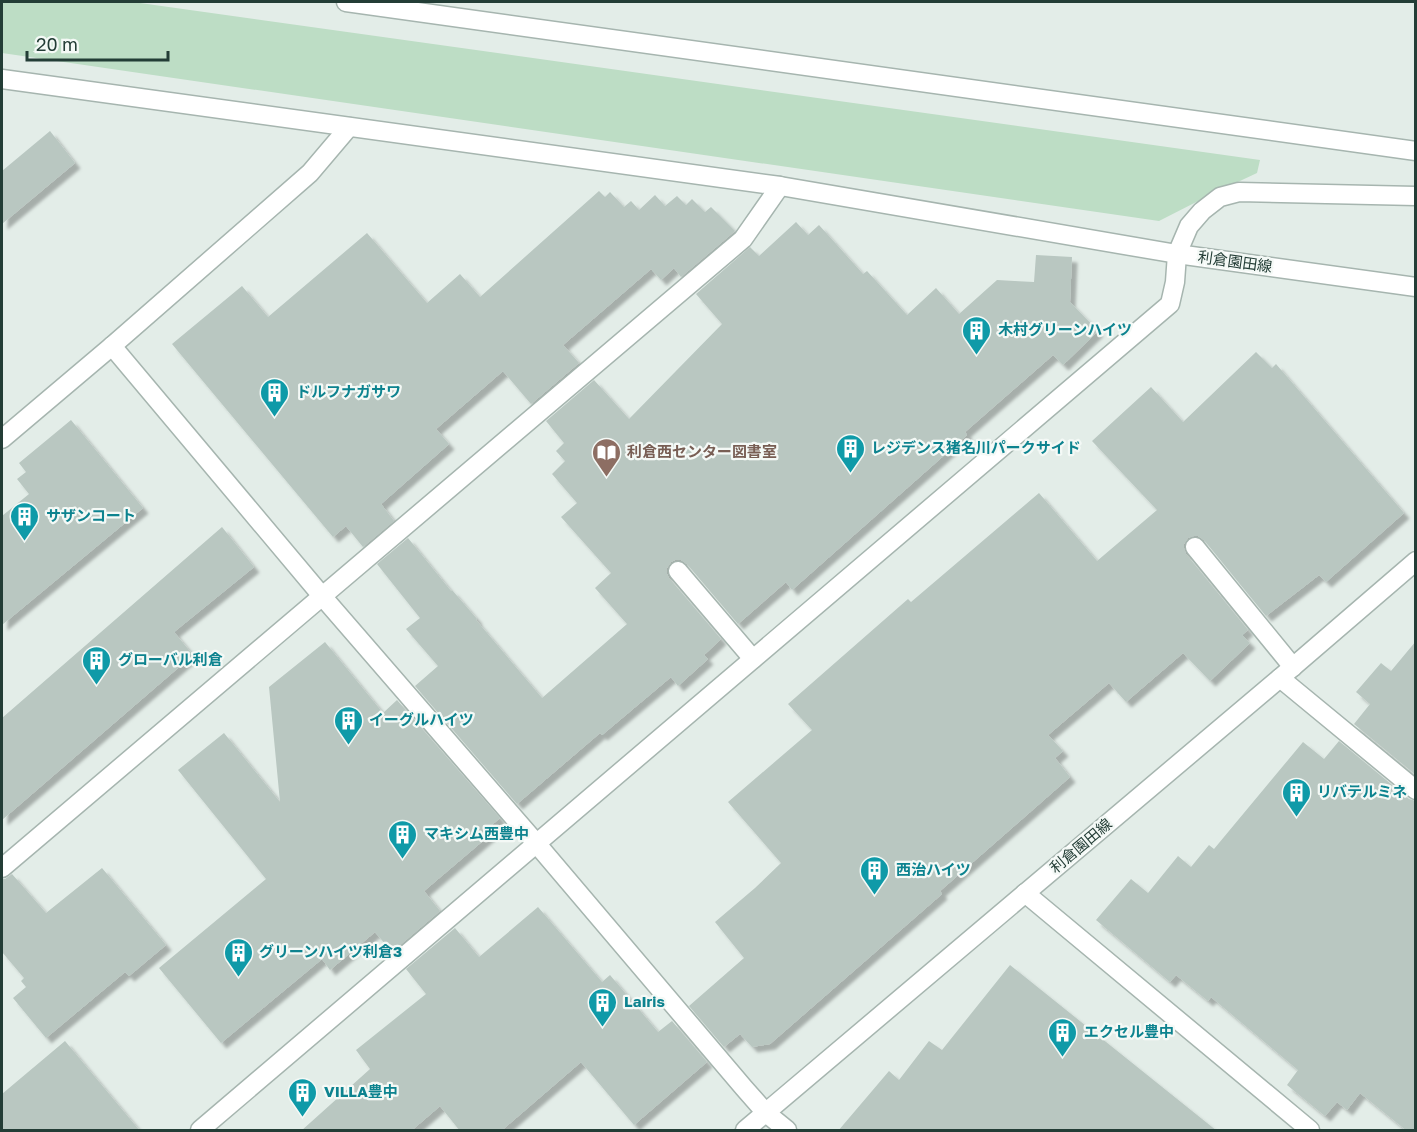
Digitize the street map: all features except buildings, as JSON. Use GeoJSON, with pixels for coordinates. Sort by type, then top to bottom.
{"type":"FeatureCollection","features":[{"type":"Feature","properties":{"kind":"street"},"geometry":{"type":"LineString","coordinates":[[346,2],[1416,151]]}},
{"type":"Feature","properties":{"kind":"street"},"geometry":{"type":"LineString","coordinates":[[2,79],[780,186],[1177,254],[1176,282],[1170,304],[200,1131]]}},
{"type":"Feature","properties":{"kind":"street"},"geometry":{"type":"LineString","coordinates":[[2,439],[310,173],[349,127]]}},
{"type":"Feature","properties":{"kind":"street"},"geometry":{"type":"LineString","coordinates":[[2,868],[742,239],[780,186]]}},
{"type":"Feature","properties":{"kind":"street","name":"利倉園田線"},"geometry":{"type":"LineString","coordinates":[[1416,196],[1239,192],[1220,197],[1202,211],[1188,226],[1177,254],[1416,287]]}},
{"type":"Feature","properties":{"kind":"street"},"geometry":{"type":"LineString","coordinates":[[112,346],[322,596],[766,1113],[787,1131]]}},
{"type":"Feature","properties":{"kind":"street"},"geometry":{"type":"LineString","coordinates":[[1195,547],[1286,672],[1416,790]]}},
{"type":"Feature","properties":{"kind":"street","name":"利倉園田線"},"geometry":{"type":"LineString","coordinates":[[745,1131],[1416,561]]}},
{"type":"Feature","properties":{"kind":"street"},"geometry":{"type":"LineString","coordinates":[[678,571],[753,659]]}},
{"type":"Feature","properties":{"kind":"street"},"geometry":{"type":"LineString","coordinates":[[1025,893],[1310,1131]]}},
{"type":"Feature","properties":{"kind":"green space"},"geometry":{"type":"Polygon","coordinates":[[[2,2],[133,2],[1260,160],[1257,173],[1159,221],[2,53],[2,2]]]}},
{"type":"Feature","properties":{"kind":"place","name":"木村グリーンハイツ"},"geometry":{"type":"Point","coordinates":[977,356]}},
{"type":"Feature","properties":{"kind":"place","name":"ドルフナガサワ"},"geometry":{"type":"Point","coordinates":[275,418]}},
{"type":"Feature","properties":{"kind":"place","name":"レジデンス猪名川パークサイド"},"geometry":{"type":"Point","coordinates":[850,474]}},
{"type":"Feature","properties":{"kind":"place","name":"利倉西センター図書室"},"geometry":{"type":"Point","coordinates":[606,478]}},
{"type":"Feature","properties":{"kind":"place","name":"サザンコート"},"geometry":{"type":"Point","coordinates":[25,542]}},
{"type":"Feature","properties":{"kind":"place","name":"グローバル利倉"},"geometry":{"type":"Point","coordinates":[97,686]}},
{"type":"Feature","properties":{"kind":"place","name":"イーグルハイツ"},"geometry":{"type":"Point","coordinates":[348,746]}},
{"type":"Feature","properties":{"kind":"place","name":"リバテルミネ"},"geometry":{"type":"Point","coordinates":[1296,818]}},
{"type":"Feature","properties":{"kind":"place","name":"マキシム西豊中"},"geometry":{"type":"Point","coordinates":[403,860]}},
{"type":"Feature","properties":{"kind":"place","name":"西治ハイツ"},"geometry":{"type":"Point","coordinates":[875,896]}},
{"type":"Feature","properties":{"kind":"place","name":"グリーンハイツ利倉3"},"geometry":{"type":"Point","coordinates":[238,978]}},
{"type":"Feature","properties":{"kind":"place","name":"LaIris"},"geometry":{"type":"Point","coordinates":[603,1028]}},
{"type":"Feature","properties":{"kind":"place","name":"エクセル豊中"},"geometry":{"type":"Point","coordinates":[1063,1058]}},
{"type":"Feature","properties":{"kind":"place","name":"VILLA豊中"},"geometry":{"type":"Point","coordinates":[303,1118]}}]}
